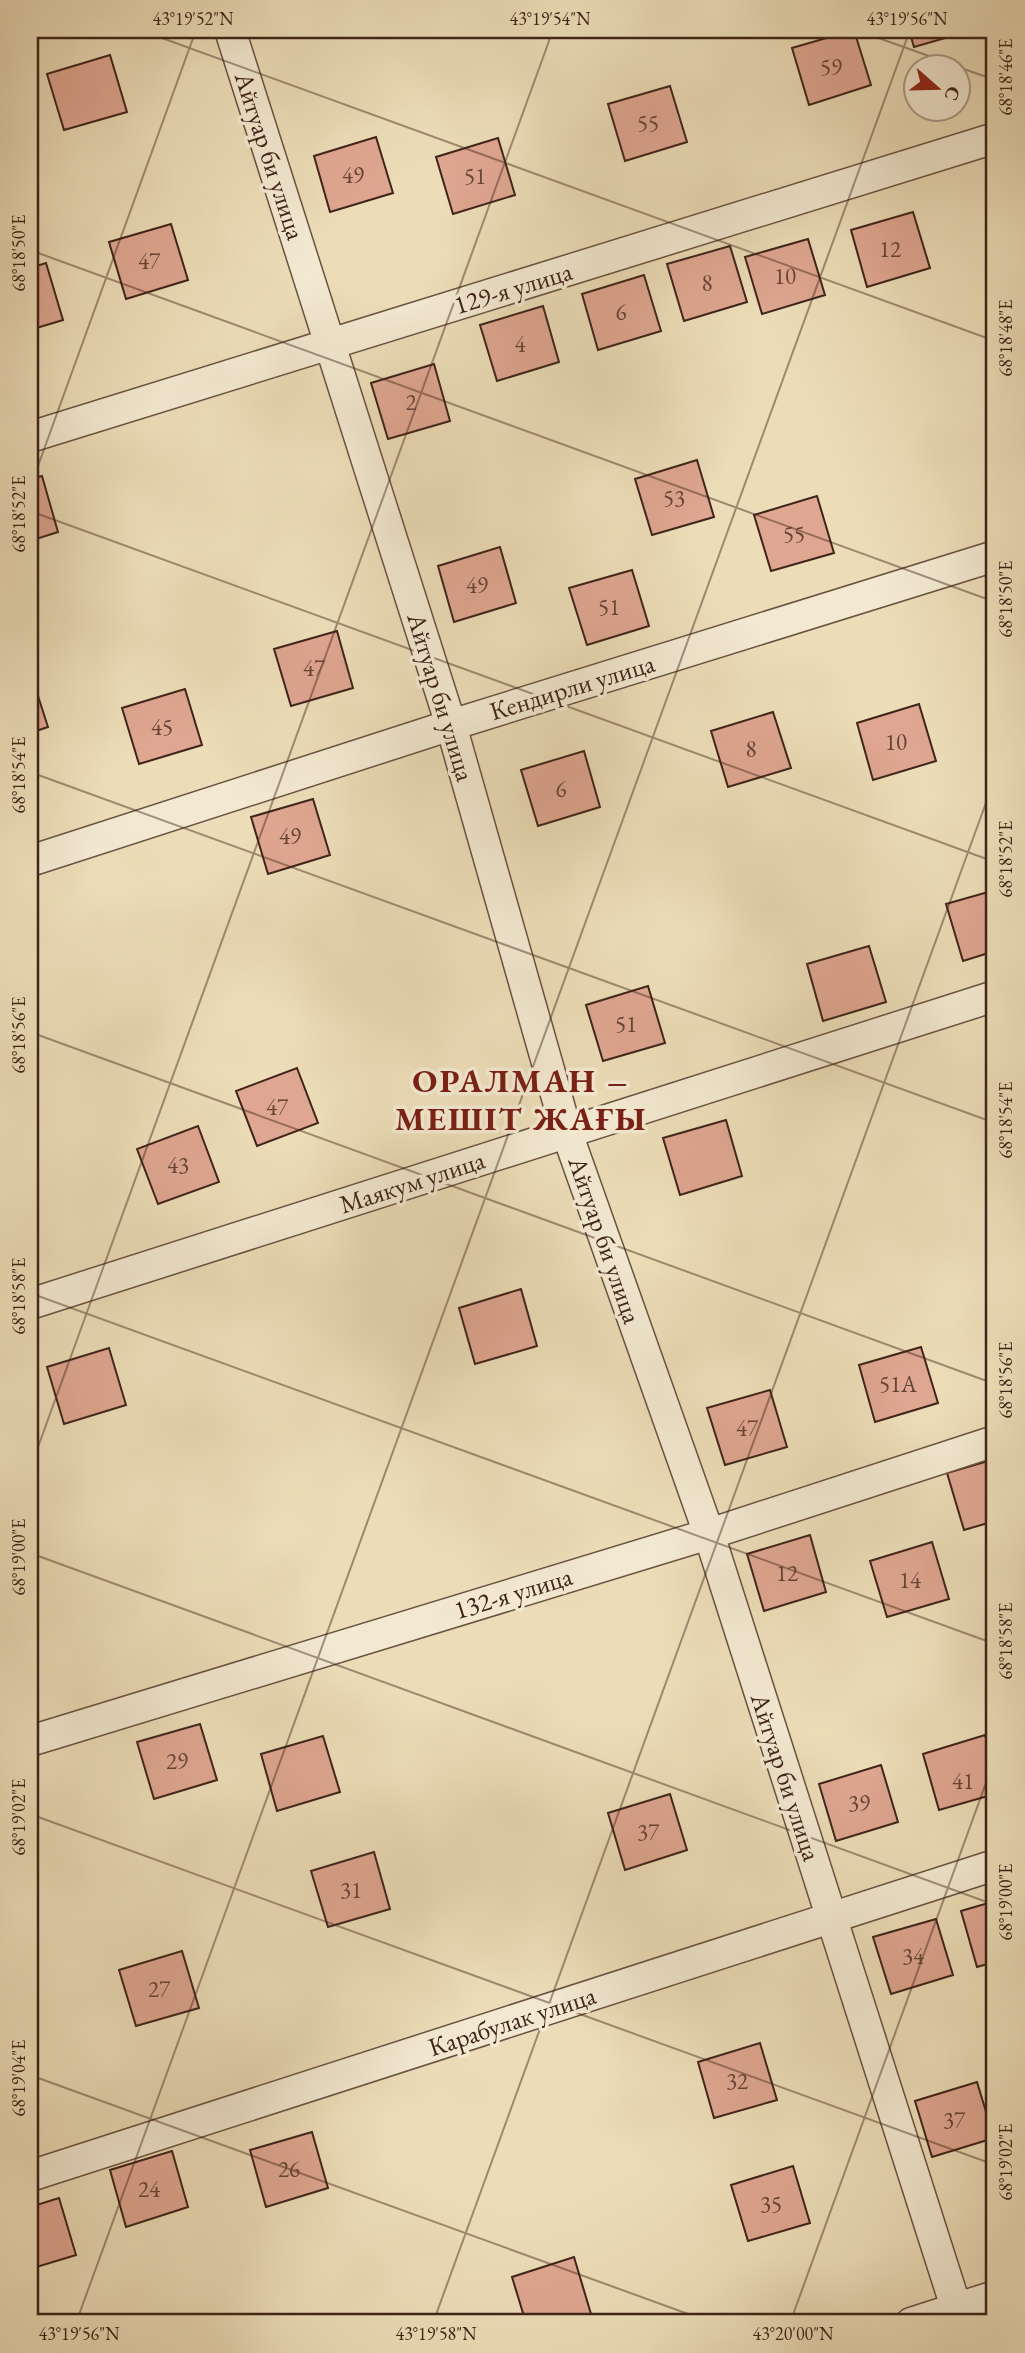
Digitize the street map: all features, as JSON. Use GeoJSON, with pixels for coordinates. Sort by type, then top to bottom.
{"type":"FeatureCollection","features":[{"type":"Feature","properties":{"kind":"street","name":"Айтуар би улица"},"geometry":{"type":"LineString","coordinates":[[230,30],[451,724],[567,1133],[709,1534],[958,2316]]}},
{"type":"Feature","properties":{"kind":"street","name":"129-я улица"},"geometry":{"type":"LineString","coordinates":[[30,437],[995,138]]}},
{"type":"Feature","properties":{"kind":"street","name":"Кендирли улица"},"geometry":{"type":"LineString","coordinates":[[30,861],[451,724],[995,556]]}},
{"type":"Feature","properties":{"kind":"street","name":"Маякум улица"},"geometry":{"type":"LineString","coordinates":[[30,1304],[995,996]]}},
{"type":"Feature","properties":{"kind":"street","name":"132-я улица"},"geometry":{"type":"LineString","coordinates":[[30,1741],[709,1534],[995,1441]]}},
{"type":"Feature","properties":{"kind":"street","name":"Карабулак улица"},"geometry":{"type":"LineString","coordinates":[[30,2176],[995,1866]]}},
{"type":"Feature","properties":{"kind":"street"},"geometry":{"type":"LineString","coordinates":[[911,2323],[958,2316],[995,2296]]}},
{"type":"Feature","properties":{"kind":"building"},"geometry":{"type":"Polygon","coordinates":[[[854,30],[871,85],[809,105],[792,48],[854,30]]]}},
{"type":"Feature","properties":{"kind":"building"},"geometry":{"type":"Polygon","coordinates":[[[909,30],[973,30],[914,47],[909,30]]]}},
{"type":"Feature","properties":{"kind":"building"},"geometry":{"type":"Polygon","coordinates":[[[110,55],[127,112],[64,130],[47,74],[110,55]]]}},
{"type":"Feature","properties":{"kind":"building"},"geometry":{"type":"Polygon","coordinates":[[[670,86],[687,142],[625,161],[608,104],[670,86]]]}},
{"type":"Feature","properties":{"kind":"building"},"geometry":{"type":"Polygon","coordinates":[[[376,137],[393,193],[330,212],[314,156],[376,137]]]}},
{"type":"Feature","properties":{"kind":"building"},"geometry":{"type":"Polygon","coordinates":[[[498,138],[515,195],[453,214],[436,157],[498,138]]]}},
{"type":"Feature","properties":{"kind":"building"},"geometry":{"type":"Polygon","coordinates":[[[913,212],[930,268],[867,287],[851,230],[913,212]]]}},
{"type":"Feature","properties":{"kind":"building"},"geometry":{"type":"Polygon","coordinates":[[[171,224],[188,280],[126,299],[109,242],[171,224]]]}},
{"type":"Feature","properties":{"kind":"building"},"geometry":{"type":"Polygon","coordinates":[[[808,239],[825,295],[762,314],[745,257],[808,239]]]}},
{"type":"Feature","properties":{"kind":"building"},"geometry":{"type":"Polygon","coordinates":[[[730,246],[747,302],[684,321],[667,264],[730,246]]]}},
{"type":"Feature","properties":{"kind":"building"},"geometry":{"type":"Polygon","coordinates":[[[46,263],[63,320],[30,330],[30,268],[46,263]]]}},
{"type":"Feature","properties":{"kind":"building"},"geometry":{"type":"Polygon","coordinates":[[[644,275],[661,331],[598,350],[582,294],[644,275]]]}},
{"type":"Feature","properties":{"kind":"building"},"geometry":{"type":"Polygon","coordinates":[[[543,306],[559,362],[497,381],[480,325],[543,306]]]}},
{"type":"Feature","properties":{"kind":"building"},"geometry":{"type":"Polygon","coordinates":[[[434,364],[450,421],[388,439],[371,383],[434,364]]]}},
{"type":"Feature","properties":{"kind":"building"},"geometry":{"type":"Polygon","coordinates":[[[697,460],[714,517],[652,535],[635,479],[697,460]]]}},
{"type":"Feature","properties":{"kind":"building"},"geometry":{"type":"Polygon","coordinates":[[[42,476],[58,532],[30,541],[30,479],[42,476]]]}},
{"type":"Feature","properties":{"kind":"building"},"geometry":{"type":"Polygon","coordinates":[[[817,496],[834,553],[771,571],[754,515],[817,496]]]}},
{"type":"Feature","properties":{"kind":"building"},"geometry":{"type":"Polygon","coordinates":[[[500,547],[516,603],[454,622],[438,566],[500,547]]]}},
{"type":"Feature","properties":{"kind":"building"},"geometry":{"type":"Polygon","coordinates":[[[632,570],[649,626],[587,645],[569,588],[632,570]]]}},
{"type":"Feature","properties":{"kind":"building"},"geometry":{"type":"Polygon","coordinates":[[[337,631],[353,688],[291,706],[274,649],[337,631]]]}},
{"type":"Feature","properties":{"kind":"building"},"geometry":{"type":"Polygon","coordinates":[[[30,671],[48,727],[30,733],[30,671]]]}},
{"type":"Feature","properties":{"kind":"building"},"geometry":{"type":"Polygon","coordinates":[[[185,689],[202,745],[139,764],[122,708],[185,689]]]}},
{"type":"Feature","properties":{"kind":"building"},"geometry":{"type":"Polygon","coordinates":[[[919,704],[936,761],[873,780],[857,723],[919,704]]]}},
{"type":"Feature","properties":{"kind":"building"},"geometry":{"type":"Polygon","coordinates":[[[773,712],[791,768],[728,787],[711,731],[773,712]]]}},
{"type":"Feature","properties":{"kind":"building"},"geometry":{"type":"Polygon","coordinates":[[[584,751],[600,807],[538,826],[521,770],[584,751]]]}},
{"type":"Feature","properties":{"kind":"building"},"geometry":{"type":"Polygon","coordinates":[[[313,799],[330,855],[268,874],[251,817],[313,799]]]}},
{"type":"Feature","properties":{"kind":"building"},"geometry":{"type":"Polygon","coordinates":[[[995,890],[995,951],[963,961],[946,904],[995,890]]]}},
{"type":"Feature","properties":{"kind":"building"},"geometry":{"type":"Polygon","coordinates":[[[869,946],[886,1002],[823,1021],[807,964],[869,946]]]}},
{"type":"Feature","properties":{"kind":"building"},"geometry":{"type":"Polygon","coordinates":[[[648,986],[665,1043],[603,1061],[586,1005],[648,986]]]}},
{"type":"Feature","properties":{"kind":"building"},"geometry":{"type":"Polygon","coordinates":[[[297,1068],[318,1123],[257,1146],[236,1091],[297,1068]]]}},
{"type":"Feature","properties":{"kind":"building"},"geometry":{"type":"Polygon","coordinates":[[[726,1120],[742,1176],[680,1195],[663,1138],[726,1120]]]}},
{"type":"Feature","properties":{"kind":"building"},"geometry":{"type":"Polygon","coordinates":[[[198,1126],[219,1182],[158,1204],[137,1149],[198,1126]]]}},
{"type":"Feature","properties":{"kind":"building"},"geometry":{"type":"Polygon","coordinates":[[[521,1289],[537,1346],[475,1364],[459,1308],[521,1289]]]}},
{"type":"Feature","properties":{"kind":"building"},"geometry":{"type":"Polygon","coordinates":[[[921,1347],[938,1403],[875,1422],[859,1365],[921,1347]]]}},
{"type":"Feature","properties":{"kind":"building"},"geometry":{"type":"Polygon","coordinates":[[[109,1348],[126,1405],[64,1424],[47,1367],[109,1348]]]}},
{"type":"Feature","properties":{"kind":"building"},"geometry":{"type":"Polygon","coordinates":[[[770,1390],[787,1447],[725,1465],[707,1408],[770,1390]]]}},
{"type":"Feature","properties":{"kind":"building"},"geometry":{"type":"Polygon","coordinates":[[[995,1459],[995,1521],[964,1530],[947,1473],[995,1459]]]}},
{"type":"Feature","properties":{"kind":"building"},"geometry":{"type":"Polygon","coordinates":[[[810,1535],[826,1592],[764,1611],[747,1554],[810,1535]]]}},
{"type":"Feature","properties":{"kind":"building"},"geometry":{"type":"Polygon","coordinates":[[[932,1542],[949,1599],[887,1617],[870,1561],[932,1542]]]}},
{"type":"Feature","properties":{"kind":"building"},"geometry":{"type":"Polygon","coordinates":[[[200,1724],[217,1780],[154,1799],[137,1742],[200,1724]]]}},
{"type":"Feature","properties":{"kind":"building"},"geometry":{"type":"Polygon","coordinates":[[[985,1735],[995,1768],[995,1794],[939,1810],[923,1754],[985,1735]]]}},
{"type":"Feature","properties":{"kind":"building"},"geometry":{"type":"Polygon","coordinates":[[[323,1736],[340,1792],[277,1811],[261,1754],[323,1736]]]}},
{"type":"Feature","properties":{"kind":"building"},"geometry":{"type":"Polygon","coordinates":[[[881,1765],[898,1822],[836,1841],[819,1784],[881,1765]]]}},
{"type":"Feature","properties":{"kind":"building"},"geometry":{"type":"Polygon","coordinates":[[[670,1794],[687,1850],[625,1870],[608,1813],[670,1794]]]}},
{"type":"Feature","properties":{"kind":"building"},"geometry":{"type":"Polygon","coordinates":[[[374,1852],[390,1909],[328,1927],[311,1871],[374,1852]]]}},
{"type":"Feature","properties":{"kind":"building"},"geometry":{"type":"Polygon","coordinates":[[[995,1901],[995,1962],[977,1967],[961,1911],[995,1901]]]}},
{"type":"Feature","properties":{"kind":"building"},"geometry":{"type":"Polygon","coordinates":[[[936,1919],[953,1975],[891,1994],[873,1937],[936,1919]]]}},
{"type":"Feature","properties":{"kind":"building"},"geometry":{"type":"Polygon","coordinates":[[[182,1951],[199,2008],[136,2026],[119,1970],[182,1951]]]}},
{"type":"Feature","properties":{"kind":"building"},"geometry":{"type":"Polygon","coordinates":[[[760,2043],[777,2100],[714,2118],[698,2062],[760,2043]]]}},
{"type":"Feature","properties":{"kind":"building"},"geometry":{"type":"Polygon","coordinates":[[[977,2082],[994,2138],[932,2157],[915,2101],[977,2082]]]}},
{"type":"Feature","properties":{"kind":"building"},"geometry":{"type":"Polygon","coordinates":[[[312,2132],[328,2188],[266,2207],[250,2150],[312,2132]]]}},
{"type":"Feature","properties":{"kind":"building"},"geometry":{"type":"Polygon","coordinates":[[[172,2151],[188,2207],[126,2227],[110,2170],[172,2151]]]}},
{"type":"Feature","properties":{"kind":"building"},"geometry":{"type":"Polygon","coordinates":[[[793,2166],[810,2223],[748,2241],[731,2185],[793,2166]]]}},
{"type":"Feature","properties":{"kind":"building"},"geometry":{"type":"Polygon","coordinates":[[[59,2198],[76,2255],[30,2269],[30,2207],[59,2198]]]}},
{"type":"Feature","properties":{"kind":"building"},"geometry":{"type":"Polygon","coordinates":[[[574,2257],[591,2314],[561,2323],[526,2323],[512,2277],[574,2257]]]}},
{"type":"Feature","properties":{"kind":"district","name":"ОРАЛМАН – МЕШІТ ЖАҒЫ"},"geometry":{"type":"Point","coordinates":[521,1099]}}]}
